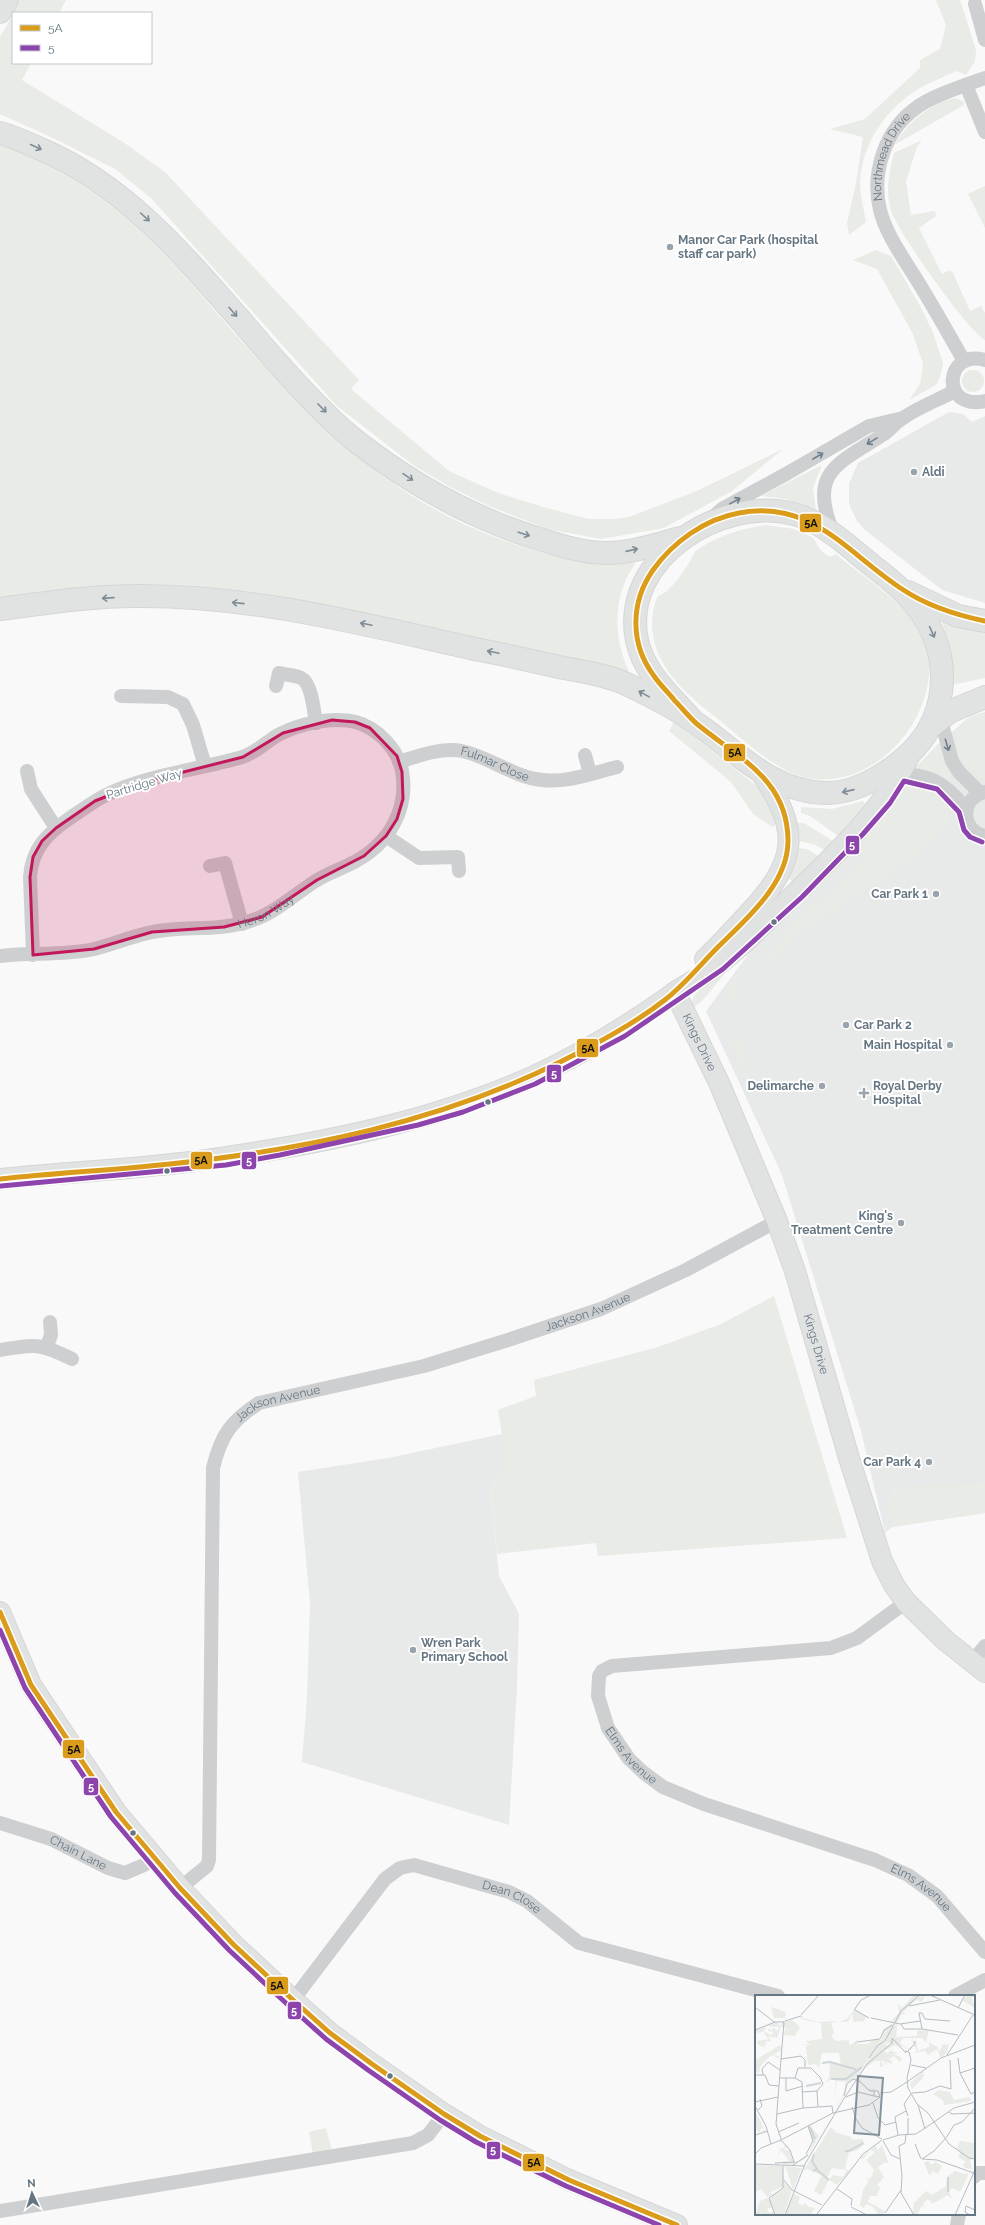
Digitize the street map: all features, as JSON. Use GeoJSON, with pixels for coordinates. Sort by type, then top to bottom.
{"type":"FeatureCollection","features":[{"type":"Feature","properties":{"kind":"highway"},"geometry":{"type":"LineString","coordinates":[[0,12],[7,0]]}},
{"type":"Feature","properties":{"kind":"highway"},"geometry":{"type":"LineString","coordinates":[[0,133],[29,144],[71,164],[123,198],[177,248],[295,382],[352,437],[408,477],[438,495],[467,511],[509,529],[574,549],[607,553],[625,551],[682,538]]}},
{"type":"Feature","properties":{"kind":"highway"},"geometry":{"type":"LineString","coordinates":[[691,719],[645,664],[636,639],[635,626],[642,590],[647,578],[665,555],[682,538],[704,525],[740,513],[768,510],[794,514],[815,523],[836,537],[902,589],[958,616],[985,621]]}},
{"type":"Feature","properties":{"kind":"highway"},"geometry":{"type":"LineString","coordinates":[[0,609],[68,600],[137,596],[202,599],[270,606],[331,617],[606,677],[626,684],[691,719],[760,771],[784,785],[802,791],[827,794],[855,789],[892,774],[936,717],[942,677],[937,647],[926,619],[902,589]]}},
{"type":"Feature","properties":{"kind":"highway"},"geometry":{"type":"LineString","coordinates":[[936,717],[967,703],[985,697]]}},
{"type":"Feature","properties":{"kind":"main road"},"geometry":{"type":"LineString","coordinates":[[675,992],[758,904],[780,876],[789,844],[784,816],[770,787],[760,771]]}},
{"type":"Feature","properties":{"kind":"main road"},"geometry":{"type":"LineString","coordinates":[[0,1179],[225,1158],[348,1134],[416,1118],[460,1105],[532,1077],[621,1030],[675,992],[719,964],[797,892],[858,829],[885,798],[892,774]]}},
{"type":"Feature","properties":{"kind":"main road","name":"Kings Drive"},"geometry":{"type":"LineString","coordinates":[[675,992],[720,1085],[777,1221],[803,1295],[870,1526],[888,1573],[906,1602],[946,1641],[979,1667]]}},
{"type":"Feature","properties":{"kind":"main road"},"geometry":{"type":"LineString","coordinates":[[0,1612],[31,1684],[116,1812],[153,1858],[180,1888],[234,1945],[293,2000],[330,2033],[444,2114],[502,2148],[562,2177],[677,2225]]}},
{"type":"Feature","properties":{"kind":"street"},"geometry":{"type":"LineString","coordinates":[[975,4],[985,40]]}},
{"type":"Feature","properties":{"kind":"street","name":"Northmead Drive"},"geometry":{"type":"LineString","coordinates":[[964,361],[901,256],[885,224],[878,204],[877,185],[880,162],[891,133],[897,125],[917,106],[985,78]]}},
{"type":"Feature","properties":{"kind":"street"},"geometry":{"type":"LineString","coordinates":[[966,85],[985,132]]}},
{"type":"Feature","properties":{"kind":"street"},"geometry":{"type":"LineString","coordinates":[[985,360],[977,358],[964,361],[955,369],[952,379],[954,391],[963,400],[971,403],[985,402]]}},
{"type":"Feature","properties":{"kind":"street"},"geometry":{"type":"LineString","coordinates":[[836,537],[826,517],[824,498],[831,472],[838,463],[886,433],[903,418],[954,391]]}},
{"type":"Feature","properties":{"kind":"street"},"geometry":{"type":"LineString","coordinates":[[704,525],[722,509],[794,470],[869,426],[903,418]]}},
{"type":"Feature","properties":{"kind":"street"},"geometry":{"type":"LineString","coordinates":[[276,686],[279,673],[302,678],[306,681],[316,723]]}},
{"type":"Feature","properties":{"kind":"street"},"geometry":{"type":"LineString","coordinates":[[121,696],[168,697],[176,699],[184,704],[193,725],[205,766]]}},
{"type":"Feature","properties":{"kind":"street"},"geometry":{"type":"LineString","coordinates":[[936,717],[952,761],[959,772],[983,793],[969,802],[966,809],[969,826],[974,831],[985,836]]}},
{"type":"Feature","properties":{"kind":"street","name":"Partridge Way"},"geometry":{"type":"LineString","coordinates":[[33,955],[31,866],[39,845],[56,828],[108,794],[140,783],[243,757],[283,733],[316,723],[343,720],[365,726]]}},
{"type":"Feature","properties":{"kind":"street","name":"Heron Way"},"geometry":{"type":"LineString","coordinates":[[0,956],[33,955],[94,949],[133,936],[166,930],[224,927],[242,924],[262,917],[317,880],[359,859],[386,836],[397,819],[403,799],[404,784],[395,752],[385,740],[365,726]]}},
{"type":"Feature","properties":{"kind":"street","name":"Fulmar Close"},"geometry":{"type":"LineString","coordinates":[[399,762],[454,750],[470,754],[500,768],[536,779],[562,780],[617,767]]}},
{"type":"Feature","properties":{"kind":"street"},"geometry":{"type":"LineString","coordinates":[[585,755],[590,774]]}},
{"type":"Feature","properties":{"kind":"street"},"geometry":{"type":"LineString","coordinates":[[27,771],[31,789],[56,828]]}},
{"type":"Feature","properties":{"kind":"street"},"geometry":{"type":"LineString","coordinates":[[892,774],[918,776],[941,783],[966,809]]}},
{"type":"Feature","properties":{"kind":"street"},"geometry":{"type":"LineString","coordinates":[[386,836],[419,858],[458,857],[459,871]]}},
{"type":"Feature","properties":{"kind":"street"},"geometry":{"type":"LineString","coordinates":[[210,866],[225,863],[242,924]]}},
{"type":"Feature","properties":{"kind":"street","name":"Jackson Avenue"},"geometry":{"type":"LineString","coordinates":[[180,1888],[207,1866],[209,1860],[213,1468],[218,1446],[228,1428],[241,1414],[259,1403],[424,1366],[601,1309],[686,1270],[777,1221]]}},
{"type":"Feature","properties":{"kind":"street"},"geometry":{"type":"LineString","coordinates":[[47,1346],[51,1335],[50,1322]]}},
{"type":"Feature","properties":{"kind":"street"},"geometry":{"type":"LineString","coordinates":[[0,1350],[30,1345],[47,1346],[72,1359]]}},
{"type":"Feature","properties":{"kind":"street","name":"Elms Avenue"},"geometry":{"type":"LineString","coordinates":[[906,1602],[857,1638],[836,1647],[612,1666],[602,1671],[599,1676],[598,1696],[608,1728],[629,1759],[663,1787],[704,1804],[875,1860],[908,1875],[937,1896],[985,1952]]}},
{"type":"Feature","properties":{"kind":"street"},"geometry":{"type":"LineString","coordinates":[[979,1667],[985,1646]]}},
{"type":"Feature","properties":{"kind":"street","name":"Chain Lane"},"geometry":{"type":"LineString","coordinates":[[0,1823],[51,1839],[108,1868],[125,1873],[144,1865],[153,1858]]}},
{"type":"Feature","properties":{"kind":"street","name":"Dean Close"},"geometry":{"type":"LineString","coordinates":[[293,2000],[385,1879],[400,1868],[414,1866],[509,1892],[527,1901],[579,1943],[774,1995]]}},
{"type":"Feature","properties":{"kind":"street"},"geometry":{"type":"LineString","coordinates":[[957,1995],[985,1980]]}},
{"type":"Feature","properties":{"kind":"street"},"geometry":{"type":"LineString","coordinates":[[0,2211],[413,2143],[428,2135],[444,2114]]}},
{"type":"Feature","properties":{"kind":"street"},"geometry":{"type":"LineString","coordinates":[[957,2225],[959,2215]]}},
{"type":"Feature","properties":{"kind":"highlighted area"},"geometry":{"type":"Polygon","coordinates":[[[332,720],[355,722],[370,728],[397,756],[402,772],[403,799],[397,819],[386,836],[364,856],[317,880],[262,917],[224,927],[152,932],[94,949],[33,955],[30,877],[33,857],[42,841],[56,828],[95,801],[140,783],[243,757],[283,733],[332,720]]]}},
{"type":"Feature","properties":{"kind":"shaded area"},"geometry":{"type":"Polygon","coordinates":[[[20,0],[66,0],[60,12],[14,12],[20,0]]]}},
{"type":"Feature","properties":{"kind":"shaded area"},"geometry":{"type":"Polygon","coordinates":[[[936,0],[960,0],[976,50],[975,61],[966,75],[957,71],[915,91],[894,108],[877,130],[865,155],[860,182],[861,197],[866,222],[849,235],[847,223],[856,183],[863,137],[830,129],[865,119],[920,68],[920,60],[940,49],[946,25],[936,0]]]}},
{"type":"Feature","properties":{"kind":"shaded area"},"geometry":{"type":"Polygon","coordinates":[[[12,16],[12,64],[30,64],[22,80],[126,144],[165,172],[359,380],[351,389],[449,471],[498,493],[543,507],[589,519],[615,519],[629,517],[697,491],[783,449],[732,491],[664,528],[601,539],[547,529],[489,506],[452,488],[413,465],[337,406],[151,198],[115,169],[0,114],[0,37],[12,16]]]}},
{"type":"Feature","properties":{"kind":"shaded area"},"geometry":{"type":"Polygon","coordinates":[[[956,98],[964,102],[964,105],[894,145],[906,129],[920,115],[928,109],[956,98]]]}},
{"type":"Feature","properties":{"kind":"shaded area"},"geometry":{"type":"Polygon","coordinates":[[[922,140],[917,147],[906,181],[911,215],[935,211],[936,216],[919,228],[942,274],[950,270],[953,273],[970,311],[981,306],[985,313],[985,340],[965,320],[934,280],[905,237],[891,210],[888,189],[889,174],[894,153],[922,140]]]}},
{"type":"Feature","properties":{"kind":"shaded area"},"geometry":{"type":"Polygon","coordinates":[[[0,146],[30,157],[58,171],[88,189],[115,209],[164,254],[254,355],[308,412],[365,463],[396,485],[429,506],[463,524],[516,545],[549,555],[582,561],[599,563],[634,562],[635,564],[627,577],[622,590],[617,617],[620,645],[629,672],[627,674],[398,620],[282,596],[240,590],[173,584],[148,584],[98,586],[0,599],[0,146]]]}},
{"type":"Feature","properties":{"kind":"shaded area"},"geometry":{"type":"Polygon","coordinates":[[[985,186],[985,228],[968,194],[985,186]]]}},
{"type":"Feature","properties":{"kind":"shaded area"},"geometry":{"type":"Polygon","coordinates":[[[876,250],[891,256],[919,304],[932,330],[943,363],[940,377],[936,385],[909,400],[920,384],[923,364],[913,334],[877,269],[853,260],[876,250]]]}},
{"type":"Feature","properties":{"kind":"shaded area"},"geometry":{"type":"Polygon","coordinates":[[[973,370],[977,371],[983,377],[983,385],[977,391],[973,392],[969,391],[963,385],[962,381],[963,377],[969,371],[973,370]]]}},
{"type":"Feature","properties":{"kind":"shaded area"},"geometry":{"type":"Polygon","coordinates":[[[949,412],[963,414],[972,422],[985,416],[985,603],[942,590],[865,530],[857,521],[849,504],[849,484],[858,463],[949,412]]]}},
{"type":"Feature","properties":{"kind":"shaded area"},"geometry":{"type":"Polygon","coordinates":[[[822,465],[813,488],[816,512],[786,499],[761,496],[822,465]]]}},
{"type":"Feature","properties":{"kind":"shaded area"},"geometry":{"type":"Polygon","coordinates":[[[765,525],[794,529],[812,537],[821,550],[830,557],[836,554],[902,607],[922,633],[928,647],[930,665],[928,683],[923,703],[914,722],[901,740],[886,755],[869,767],[850,775],[829,779],[807,778],[795,774],[770,761],[703,707],[673,678],[665,666],[654,641],[652,620],[657,598],[675,583],[695,551],[728,534],[765,525]]]}},
{"type":"Feature","properties":{"kind":"shaded area"},"geometry":{"type":"Polygon","coordinates":[[[941,620],[985,633],[985,678],[952,685],[948,641],[941,620]]]}},
{"type":"Feature","properties":{"kind":"shaded area","name":"Royal Derby Hospital"},"geometry":{"type":"Polygon","coordinates":[[[985,712],[985,1513],[892,1527],[885,1533],[861,1431],[782,1175],[706,1011],[771,924],[890,800],[937,745],[967,719],[985,712]]]}},
{"type":"Feature","properties":{"kind":"shaded area"},"geometry":{"type":"Polygon","coordinates":[[[985,712],[985,783],[976,776],[965,763],[962,765],[959,760],[957,741],[960,728],[963,723],[971,716],[985,712]]]}},
{"type":"Feature","properties":{"kind":"shaded area"},"geometry":{"type":"Polygon","coordinates":[[[674,721],[758,787],[767,796],[777,824],[773,826],[774,828],[753,814],[731,782],[669,731],[674,721]]]}},
{"type":"Feature","properties":{"kind":"shaded area"},"geometry":{"type":"Polygon","coordinates":[[[937,745],[951,775],[947,780],[915,768],[937,745]]]}},
{"type":"Feature","properties":{"kind":"shaded area"},"geometry":{"type":"Polygon","coordinates":[[[923,783],[932,787],[949,808],[947,826],[938,833],[940,839],[793,940],[768,969],[766,967],[773,948],[792,926],[791,924],[867,859],[852,844],[902,787],[923,783]]]}},
{"type":"Feature","properties":{"kind":"shaded area"},"geometry":{"type":"Polygon","coordinates":[[[863,801],[865,804],[838,836],[810,816],[801,813],[801,807],[832,809],[863,801]]]}},
{"type":"Feature","properties":{"kind":"shaded area"},"geometry":{"type":"Polygon","coordinates":[[[794,823],[804,823],[833,841],[825,850],[815,845],[796,840],[794,823]]]}},
{"type":"Feature","properties":{"kind":"shaded area"},"geometry":{"type":"Polygon","coordinates":[[[795,848],[807,849],[820,857],[795,882],[792,882],[787,876],[795,848]]]}},
{"type":"Feature","properties":{"kind":"shaded area"},"geometry":{"type":"Polygon","coordinates":[[[843,857],[852,857],[816,889],[843,857]]]}},
{"type":"Feature","properties":{"kind":"shaded area"},"geometry":{"type":"Polygon","coordinates":[[[731,962],[734,965],[693,1008],[692,1000],[695,994],[731,962]]]}},
{"type":"Feature","properties":{"kind":"shaded area"},"geometry":{"type":"Polygon","coordinates":[[[737,977],[736,994],[739,1009],[736,1012],[729,999],[727,987],[737,977]]]}},
{"type":"Feature","properties":{"kind":"shaded area"},"geometry":{"type":"Polygon","coordinates":[[[743,1035],[752,1097],[729,1040],[735,1036],[743,1035]]]}},
{"type":"Feature","properties":{"kind":"shaded area"},"geometry":{"type":"Polygon","coordinates":[[[774,1296],[847,1538],[598,1556],[596,1543],[497,1554],[490,1487],[507,1465],[498,1410],[536,1396],[534,1380],[658,1347],[721,1324],[774,1296]]]}},
{"type":"Feature","properties":{"kind":"shaded area","name":"Wren Park Primary School"},"geometry":{"type":"Polygon","coordinates":[[[502,1434],[507,1465],[490,1487],[499,1576],[519,1614],[517,1687],[509,1825],[302,1762],[307,1698],[310,1603],[298,1472],[388,1458],[502,1434]]]}},
{"type":"Feature","properties":{"kind":"shaded area"},"geometry":{"type":"Polygon","coordinates":[[[985,1483],[985,1513],[892,1527],[890,1507],[892,1487],[985,1483]]]}},
{"type":"Feature","properties":{"kind":"shaded area"},"geometry":{"type":"Polygon","coordinates":[[[326,2128],[332,2151],[313,2154],[309,2132],[326,2128]]]}},
{"type":"Feature","properties":{"kind":"transit line","name":"5A"},"geometry":{"type":"LineString","coordinates":[[0,1179],[149,1166],[270,1151],[370,1130],[420,1117],[468,1101],[516,1082],[562,1061],[629,1025],[654,1008],[680,987],[764,900],[781,872],[786,857],[788,841],[786,820],[780,801],[770,786],[758,772],[744,760],[691,719],[656,679],[646,664],[640,651],[636,623],[640,596],[645,583],[653,570],[670,550],[702,526],[714,520],[739,513],[765,511],[788,514],[808,522],[828,533],[882,575],[921,600],[963,616],[985,621]]}},
{"type":"Feature","properties":{"kind":"transit line","name":"5"},"geometry":{"type":"LineString","coordinates":[[1,1186],[226,1165],[280,1155],[418,1125],[463,1112],[535,1084],[625,1036],[723,969],[802,897],[863,834],[890,803],[904,781],[937,789],[959,812],[964,830],[970,837],[982,842]]}},
{"type":"Feature","properties":{"kind":"transit line","name":"5A"},"geometry":{"type":"LineString","coordinates":[[0,1612],[31,1685],[116,1812],[180,1888],[234,1945],[293,2000],[330,2033],[372,2064],[444,2114],[480,2136],[569,2180],[677,2225]]}},
{"type":"Feature","properties":{"kind":"transit line","name":"5"},"geometry":{"type":"LineString","coordinates":[[0,1630],[25,1688],[111,1817],[175,1893],[229,1950],[288,2005],[326,2039],[368,2070],[440,2120],[476,2142],[566,2186],[659,2225]]}},
{"type":"Feature","properties":{"kind":"place","name":"Manor Car Park (hospital staff car park)"},"geometry":{"type":"Point","coordinates":[670,247]}},
{"type":"Feature","properties":{"kind":"place","name":"Aldi"},"geometry":{"type":"Point","coordinates":[914,472]}},
{"type":"Feature","properties":{"kind":"place","name":"Car Park 1"},"geometry":{"type":"Point","coordinates":[936,894]}},
{"type":"Feature","properties":{"kind":"place","name":"Car Park 2"},"geometry":{"type":"Point","coordinates":[846,1025]}},
{"type":"Feature","properties":{"kind":"place","name":"Main Hospital"},"geometry":{"type":"Point","coordinates":[950,1045]}},
{"type":"Feature","properties":{"kind":"place","name":"Delimarche"},"geometry":{"type":"Point","coordinates":[822,1086]}},
{"type":"Feature","properties":{"kind":"place","name":"Royal Derby Hospital"},"geometry":{"type":"Point","coordinates":[864,1093]}},
{"type":"Feature","properties":{"kind":"place","name":"King's Treatment Centre"},"geometry":{"type":"Point","coordinates":[901,1223]}},
{"type":"Feature","properties":{"kind":"place","name":"Car Park 4"},"geometry":{"type":"Point","coordinates":[929,1462]}},
{"type":"Feature","properties":{"kind":"place","name":"Wren Park Primary School"},"geometry":{"type":"Point","coordinates":[413,1650]}}]}
